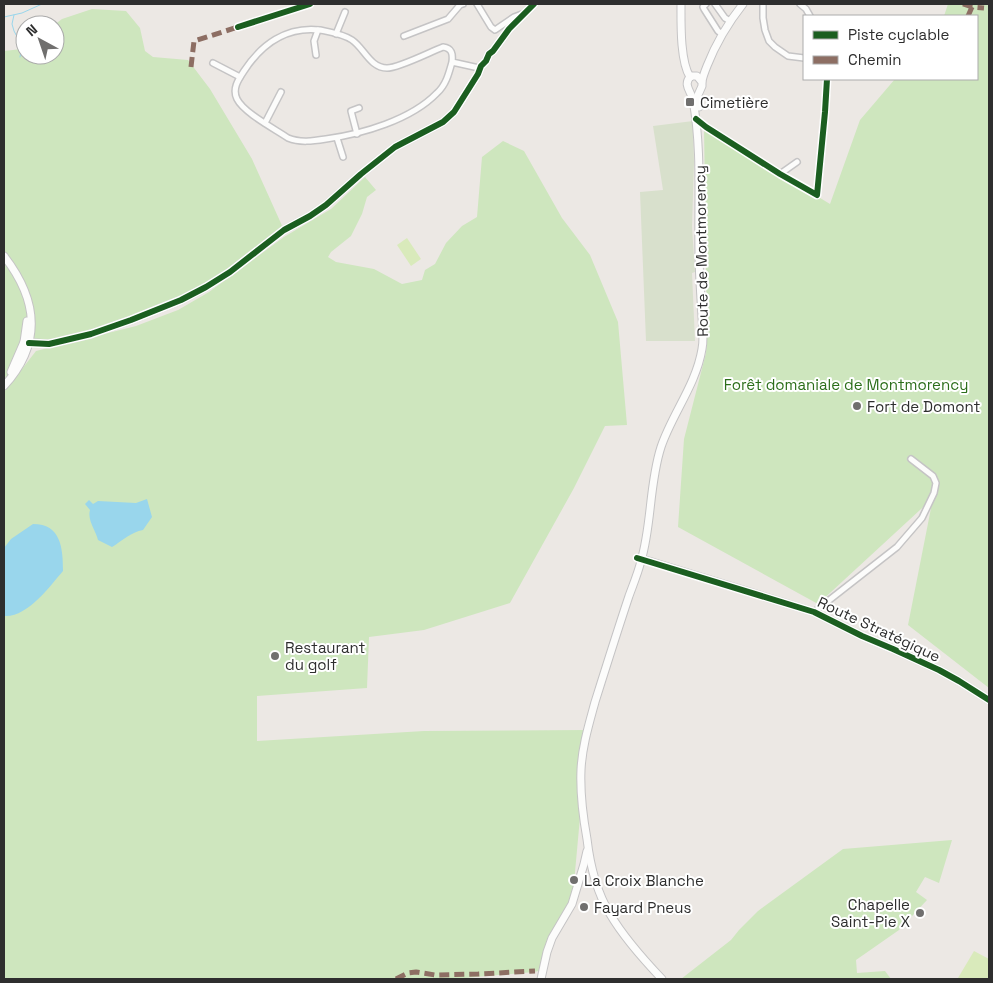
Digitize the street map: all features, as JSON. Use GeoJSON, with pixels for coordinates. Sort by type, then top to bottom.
{"type":"FeatureCollection","features":[{"type":"Feature","properties":{"kind":"main road"},"geometry":{"type":"LineString","coordinates":[[4,384],[16,371],[24,357],[38,347],[91,334],[131,320],[181,300],[230,272],[284,230],[326,205],[361,174],[395,148],[444,122],[454,112],[489,54],[522,14],[534,4]]}},
{"type":"Feature","properties":{"kind":"main road"},"geometry":{"type":"LineString","coordinates":[[681,4],[681,33],[686,69],[697,81]]}},
{"type":"Feature","properties":{"kind":"main road"},"geometry":{"type":"LineString","coordinates":[[690,90],[695,92],[697,81],[706,70],[722,34],[744,4]]}},
{"type":"Feature","properties":{"kind":"main road","name":"Route de Montmorency"},"geometry":{"type":"LineString","coordinates":[[587,841],[580,782],[590,718],[640,558],[659,453],[665,436],[697,369],[702,349],[698,94],[697,81],[688,79],[686,84],[690,90],[698,120]]}},
{"type":"Feature","properties":{"kind":"main road"},"geometry":{"type":"LineString","coordinates":[[4,256],[16,274],[25,293],[27,326],[24,357]]}},
{"type":"Feature","properties":{"kind":"main road"},"geometry":{"type":"LineString","coordinates":[[26,342],[49,344]]}},
{"type":"Feature","properties":{"kind":"main road"},"geometry":{"type":"LineString","coordinates":[[26,342],[38,347]]}},
{"type":"Feature","properties":{"kind":"main road"},"geometry":{"type":"LineString","coordinates":[[4,384],[26,342]]}},
{"type":"Feature","properties":{"kind":"main road","name":"Route Stratégique"},"geometry":{"type":"LineString","coordinates":[[640,558],[814,612],[862,636],[939,670],[989,700]]}},
{"type":"Feature","properties":{"kind":"main road"},"geometry":{"type":"LineString","coordinates":[[541,979],[549,946],[570,908],[577,889],[586,858],[587,841]]}},
{"type":"Feature","properties":{"kind":"main road"},"geometry":{"type":"LineString","coordinates":[[587,841],[592,872]]}},
{"type":"Feature","properties":{"kind":"main road"},"geometry":{"type":"LineString","coordinates":[[582,870],[588,866],[614,921],[639,954],[662,979]]}},
{"type":"Feature","properties":{"kind":"main road"},"geometry":{"type":"LineString","coordinates":[[577,889],[584,876],[592,872]]}},
{"type":"Feature","properties":{"kind":"street"},"geometry":{"type":"LineString","coordinates":[[238,27],[310,4]]}},
{"type":"Feature","properties":{"kind":"street"},"geometry":{"type":"LineString","coordinates":[[404,36],[448,19],[463,4]]}},
{"type":"Feature","properties":{"kind":"street"},"geometry":{"type":"LineString","coordinates":[[478,4],[491,27],[495,30],[522,14]]}},
{"type":"Feature","properties":{"kind":"street"},"geometry":{"type":"LineString","coordinates":[[706,4],[703,7],[704,10],[722,34]]}},
{"type":"Feature","properties":{"kind":"street"},"geometry":{"type":"LineString","coordinates":[[715,4],[725,18],[730,21]]}},
{"type":"Feature","properties":{"kind":"street"},"geometry":{"type":"LineString","coordinates":[[764,4],[763,18],[769,41],[788,56],[803,58]]}},
{"type":"Feature","properties":{"kind":"street"},"geometry":{"type":"LineString","coordinates":[[800,4],[809,15]]}},
{"type":"Feature","properties":{"kind":"street"},"geometry":{"type":"LineString","coordinates":[[336,34],[345,12]]}},
{"type":"Feature","properties":{"kind":"street"},"geometry":{"type":"LineString","coordinates":[[304,30],[318,30],[336,34],[351,39],[374,64],[380,67],[392,68],[443,47],[448,47],[453,54],[447,78],[439,92],[399,118],[357,134],[337,138],[304,142],[294,141],[242,107],[235,94],[236,86],[252,59],[269,43],[280,37],[304,30]]}},
{"type":"Feature","properties":{"kind":"street"},"geometry":{"type":"LineString","coordinates":[[316,55],[314,41],[318,30]]}},
{"type":"Feature","properties":{"kind":"street"},"geometry":{"type":"LineString","coordinates":[[452,62],[479,68]]}},
{"type":"Feature","properties":{"kind":"street"},"geometry":{"type":"LineString","coordinates":[[213,63],[240,77]]}},
{"type":"Feature","properties":{"kind":"street"},"geometry":{"type":"LineString","coordinates":[[698,120],[780,174],[817,195],[825,112],[826,80]]}},
{"type":"Feature","properties":{"kind":"street"},"geometry":{"type":"LineString","coordinates":[[265,123],[281,92]]}},
{"type":"Feature","properties":{"kind":"street"},"geometry":{"type":"LineString","coordinates":[[357,134],[351,111],[359,108]]}},
{"type":"Feature","properties":{"kind":"street"},"geometry":{"type":"LineString","coordinates":[[337,138],[342,158]]}},
{"type":"Feature","properties":{"kind":"street"},"geometry":{"type":"LineString","coordinates":[[780,174],[797,162]]}},
{"type":"Feature","properties":{"kind":"street"},"geometry":{"type":"LineString","coordinates":[[814,612],[896,546],[922,518],[936,483],[932,476],[911,459]]}},
{"type":"Feature","properties":{"kind":"green space","name":"Forêt domaniale de Montmorency"},"geometry":{"type":"Polygon","coordinates":[[[948,4],[989,4],[989,688],[908,625],[933,498],[818,604],[678,527],[684,439],[706,353],[707,338],[704,127],[830,204],[860,120],[894,80],[978,80],[978,15],[944,15],[948,4]]]}},
{"type":"Feature","properties":{"kind":"green space"},"geometry":{"type":"Polygon","coordinates":[[[92,9],[126,11],[140,28],[145,51],[153,57],[188,60],[210,89],[252,159],[284,230],[206,287],[131,320],[49,344],[38,340],[4,379],[4,51],[15,50],[15,65],[65,65],[65,18],[92,9]]]}},
{"type":"Feature","properties":{"kind":"green space"},"geometry":{"type":"Polygon","coordinates":[[[693,121],[692,227],[695,272],[692,273],[695,341],[646,341],[640,192],[663,190],[653,126],[693,121]]]}},
{"type":"Feature","properties":{"kind":"green space"},"geometry":{"type":"Polygon","coordinates":[[[503,141],[524,151],[562,218],[590,255],[618,322],[627,425],[605,426],[574,488],[510,603],[424,630],[369,637],[367,688],[257,696],[257,741],[424,731],[588,730],[573,894],[543,970],[453,979],[4,979],[4,392],[36,351],[136,326],[178,310],[209,292],[284,237],[331,209],[365,177],[376,190],[367,197],[362,214],[351,236],[331,252],[328,257],[336,262],[374,269],[402,284],[422,280],[425,270],[435,264],[446,243],[462,226],[477,217],[482,157],[503,141]]]}},
{"type":"Feature","properties":{"kind":"green space"},"geometry":{"type":"Polygon","coordinates":[[[407,238],[421,259],[411,266],[397,245],[407,238]]]}},
{"type":"Feature","properties":{"kind":"green space"},"geometry":{"type":"Polygon","coordinates":[[[952,840],[939,883],[925,877],[916,892],[927,900],[899,930],[856,960],[857,973],[885,971],[891,979],[681,979],[731,940],[758,911],[843,849],[952,840]]]}},
{"type":"Feature","properties":{"kind":"green space"},"geometry":{"type":"Polygon","coordinates":[[[974,951],[989,959],[989,979],[958,978],[974,951]]]}},
{"type":"Feature","properties":{"kind":"water"},"geometry":{"type":"Polygon","coordinates":[[[147,499],[152,517],[143,530],[112,547],[98,540],[91,522],[90,510],[85,504],[89,500],[93,504],[98,501],[136,503],[147,499]]]}},
{"type":"Feature","properties":{"kind":"water"},"geometry":{"type":"Polygon","coordinates":[[[33,524],[50,528],[55,533],[61,546],[63,571],[29,607],[13,615],[4,616],[4,548],[11,539],[33,524]]]}},
{"type":"Feature","properties":{"kind":"waterway"},"geometry":{"type":"LineString","coordinates":[[4,17],[22,13],[42,4]]}},
{"type":"Feature","properties":{"kind":"waterway"},"geometry":{"type":"LineString","coordinates":[[14,15],[12,24],[15,33]]}},
{"type":"Feature","properties":{"kind":"marked path"},"geometry":{"type":"LineString","coordinates":[[963,4],[984,8]]}},
{"type":"Feature","properties":{"kind":"marked path"},"geometry":{"type":"LineString","coordinates":[[968,15],[972,7]]}},
{"type":"Feature","properties":{"kind":"marked path"},"geometry":{"type":"LineString","coordinates":[[191,67],[194,41],[238,27]]}},
{"type":"Feature","properties":{"kind":"marked path"},"geometry":{"type":"LineString","coordinates":[[396,979],[408,973],[416,972],[435,975],[535,971]]}},
{"type":"Feature","properties":{"kind":"cycle path"},"geometry":{"type":"LineString","coordinates":[[238,27],[310,4]]}},
{"type":"Feature","properties":{"kind":"cycle path"},"geometry":{"type":"LineString","coordinates":[[29,343],[49,344],[91,334],[131,320],[181,300],[230,272],[284,230],[326,205],[395,147],[443,122],[454,112],[489,54],[509,29],[534,4]]}},
{"type":"Feature","properties":{"kind":"cycle path"},"geometry":{"type":"LineString","coordinates":[[696,119],[780,174],[817,195],[827,80]]}},
{"type":"Feature","properties":{"kind":"cycle path"},"geometry":{"type":"LineString","coordinates":[[637,558],[814,612],[862,636],[939,670],[989,700]]}},
{"type":"Feature","properties":{"kind":"place","name":"Cimetière"},"geometry":{"type":"Point","coordinates":[690,102]}},
{"type":"Feature","properties":{"kind":"place","name":"Fort de Domont"},"geometry":{"type":"Point","coordinates":[857,406]}},
{"type":"Feature","properties":{"kind":"place","name":"Restaurant du golf"},"geometry":{"type":"Point","coordinates":[275,656]}},
{"type":"Feature","properties":{"kind":"place","name":"La Croix Blanche"},"geometry":{"type":"Point","coordinates":[574,880]}},
{"type":"Feature","properties":{"kind":"place","name":"Fayard Pneus"},"geometry":{"type":"Point","coordinates":[584,907]}},
{"type":"Feature","properties":{"kind":"place","name":"Chapelle Saint-Pie X"},"geometry":{"type":"Point","coordinates":[920,913]}}]}
